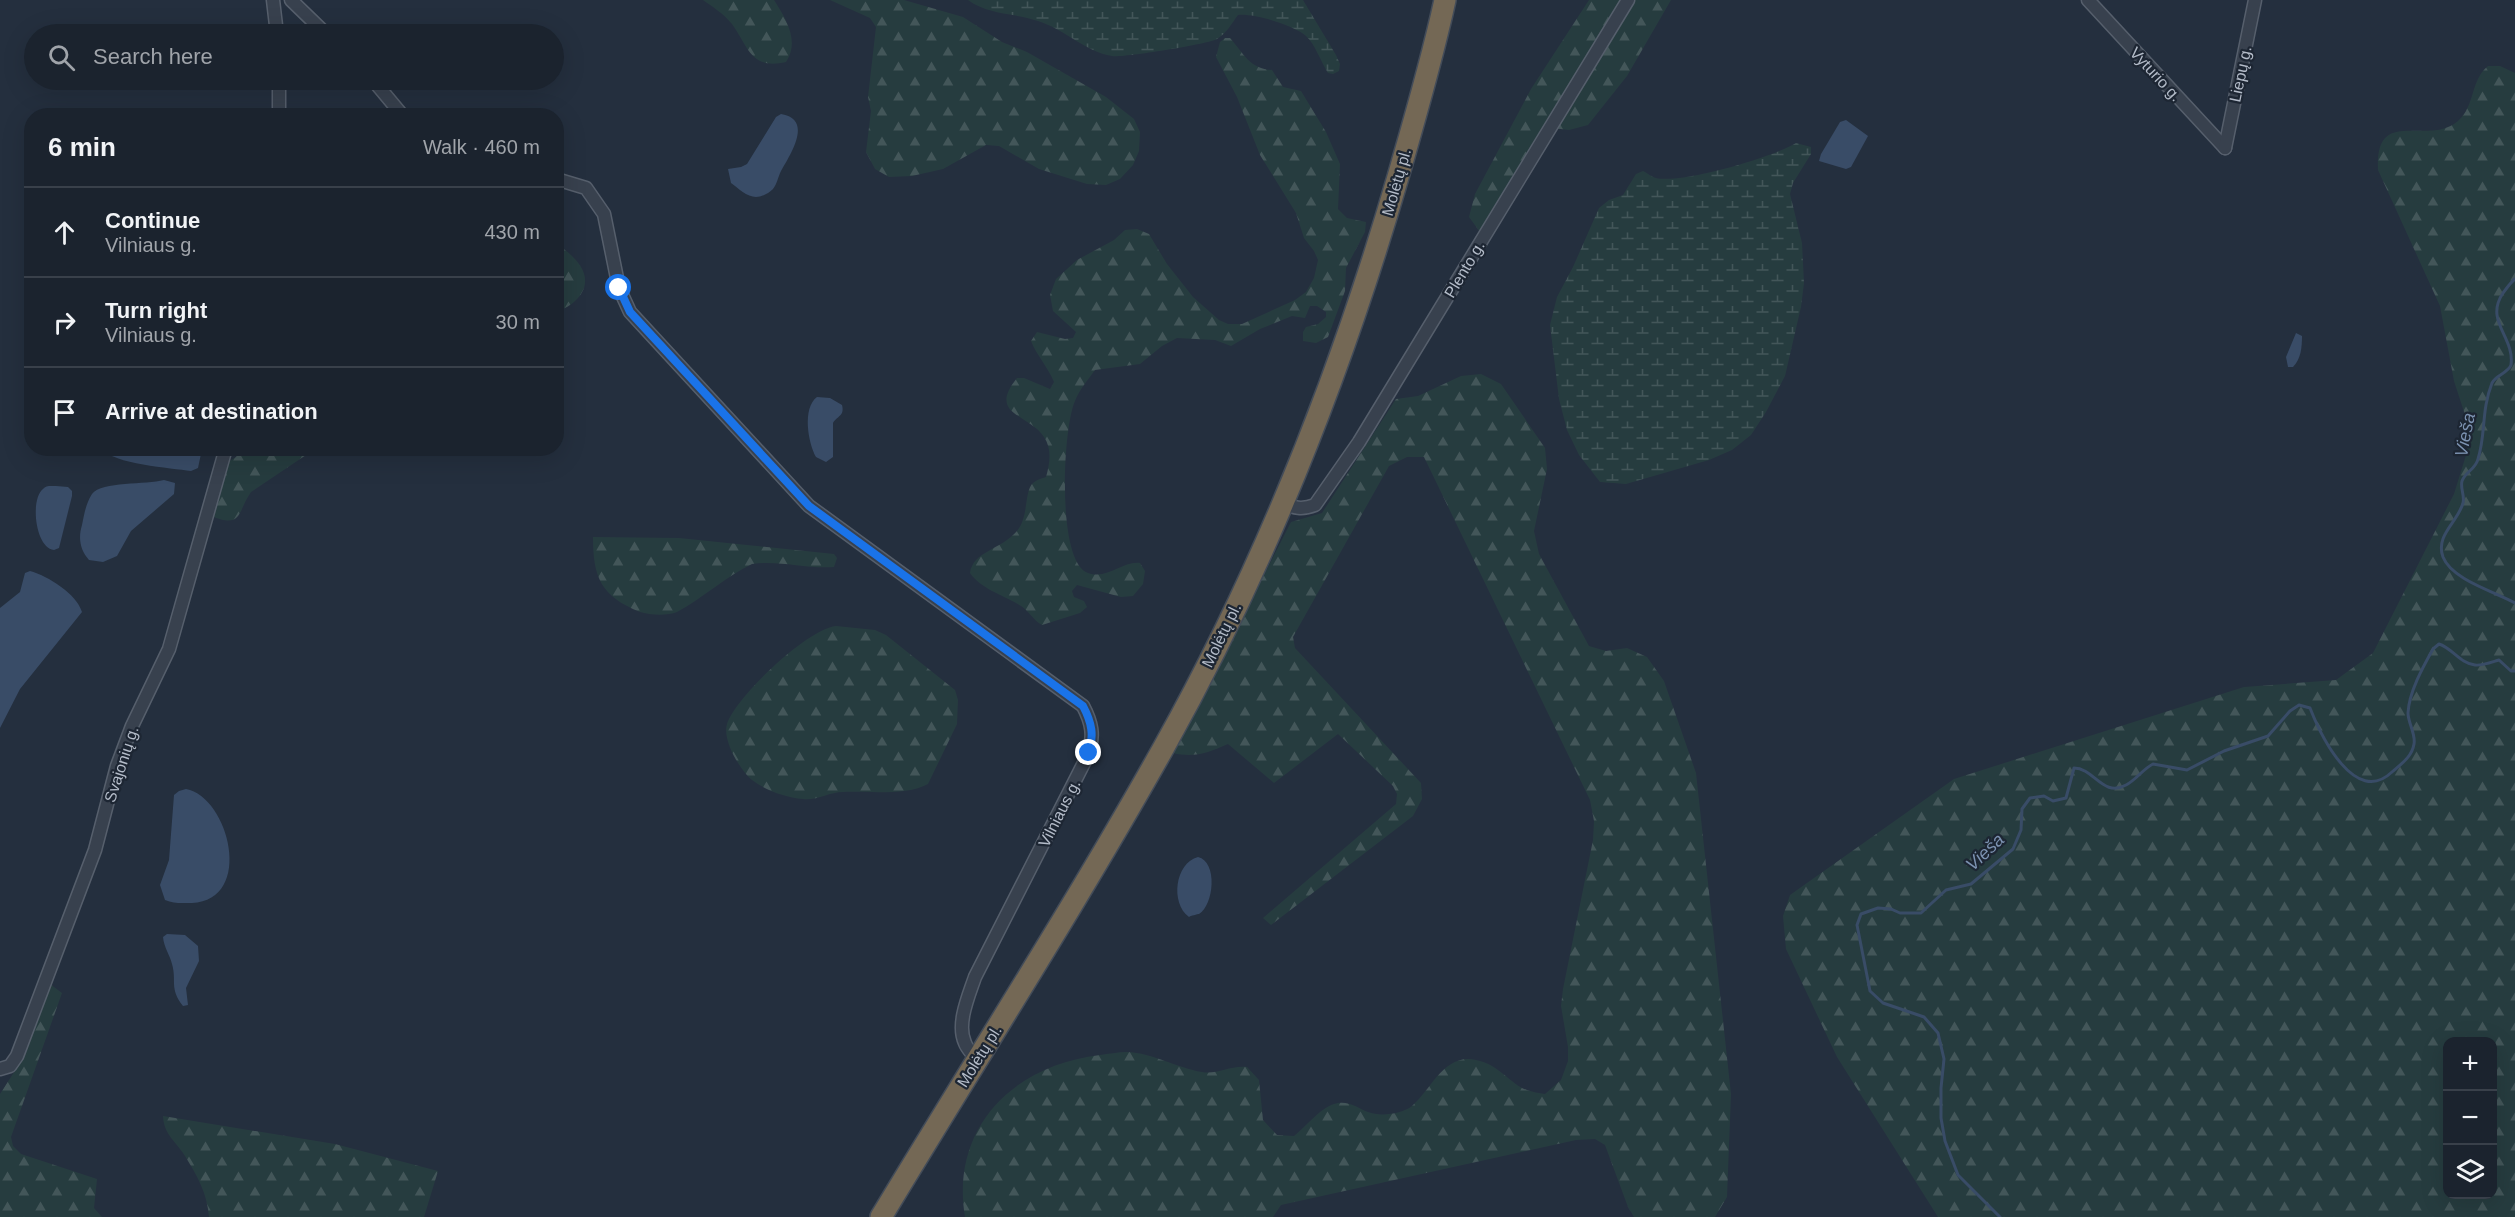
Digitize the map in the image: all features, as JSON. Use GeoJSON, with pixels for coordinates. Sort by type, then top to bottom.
{"type":"FeatureCollection","features":[{"type":"Feature","properties":{"kind":"highway","name":"Molėtų pl."},"geometry":{"type":"LineString","coordinates":[[881,1217],[1078,896],[1166,745],[1228,622],[1282,503],[1355,315],[1413,125],[1445,0]]}},
{"type":"Feature","properties":{"kind":"street"},"geometry":{"type":"LineString","coordinates":[[273,0],[276,24]]}},
{"type":"Feature","properties":{"kind":"street"},"geometry":{"type":"LineString","coordinates":[[291,0],[316,24]]}},
{"type":"Feature","properties":{"kind":"street","name":"Plento g."},"geometry":{"type":"LineString","coordinates":[[1282,503],[1293,508],[1304,509],[1315,506],[1322,496],[1359,442],[1628,0]]}},
{"type":"Feature","properties":{"kind":"street","name":"Vyturio g."},"geometry":{"type":"LineString","coordinates":[[2088,0],[2225,148]]}},
{"type":"Feature","properties":{"kind":"street","name":"Liepų g."},"geometry":{"type":"LineString","coordinates":[[2225,148],[2255,0]]}},
{"type":"Feature","properties":{"kind":"street"},"geometry":{"type":"LineString","coordinates":[[279,90],[279,108]]}},
{"type":"Feature","properties":{"kind":"street"},"geometry":{"type":"LineString","coordinates":[[381,90],[396,108]]}},
{"type":"Feature","properties":{"kind":"street","name":"Vilniaus g."},"geometry":{"type":"LineString","coordinates":[[564,181],[585,188],[604,214],[619,288],[630,312],[809,506],[1083,706],[1090,719],[1093,731],[1089,753],[975,976],[965,1009],[963,1031],[964,1043],[976,1059]]}},
{"type":"Feature","properties":{"kind":"street","name":"Svajonių g."},"geometry":{"type":"LineString","coordinates":[[0,1069],[10,1066],[17,1056],[95,850],[117,766],[132,726],[170,649],[224,456]]}},
{"type":"Feature","properties":{"kind":"green space"},"geometry":{"type":"Polygon","coordinates":[[[703,0],[774,0],[787,22],[792,38],[790,54],[786,62],[774,64],[758,60],[747,49],[729,20],[703,0]]]}},
{"type":"Feature","properties":{"kind":"green space"},"geometry":{"type":"Polygon","coordinates":[[[830,0],[904,0],[963,17],[1002,42],[1027,52],[1106,97],[1134,119],[1140,132],[1139,151],[1133,165],[1120,179],[1106,185],[1087,184],[1039,169],[999,146],[986,145],[943,169],[912,176],[889,177],[875,169],[866,152],[871,111],[868,97],[876,27],[870,18],[830,0]]]}},
{"type":"Feature","properties":{"kind":"green space"},"geometry":{"type":"Polygon","coordinates":[[[968,0],[1303,0],[1336,55],[1340,64],[1339,71],[1333,74],[1328,73],[1312,44],[1300,32],[1283,24],[1253,16],[1238,15],[1223,34],[1211,41],[1148,53],[1112,56],[1093,50],[1048,25],[1029,18],[984,8],[968,0]]]}},
{"type":"Feature","properties":{"kind":"green space"},"geometry":{"type":"Polygon","coordinates":[[[1589,0],[1671,0],[1627,76],[1588,125],[1569,130],[1544,127],[1480,232],[1469,217],[1475,194],[1531,89],[1589,0]]]}},
{"type":"Feature","properties":{"kind":"green space"},"geometry":{"type":"Polygon","coordinates":[[[1225,38],[1230,38],[1253,64],[1272,70],[1283,87],[1301,91],[1326,132],[1340,164],[1338,209],[1347,218],[1366,222],[1365,232],[1346,268],[1345,291],[1328,337],[1316,343],[1303,341],[1303,332],[1306,327],[1318,324],[1326,317],[1326,312],[1317,306],[1310,306],[1305,318],[1292,316],[1260,329],[1231,346],[1215,340],[1177,338],[1162,346],[1140,364],[1095,370],[1075,401],[1067,437],[1065,493],[1071,545],[1078,564],[1088,573],[1102,574],[1133,563],[1140,563],[1145,571],[1143,584],[1133,596],[1121,597],[1077,585],[1072,591],[1074,597],[1084,601],[1087,607],[1080,613],[1042,625],[1021,606],[987,588],[970,573],[976,560],[1017,531],[1023,519],[1030,487],[1036,481],[1046,477],[1050,456],[1047,442],[1037,429],[1008,407],[1006,400],[1017,378],[1024,378],[1050,389],[1054,382],[1031,341],[1037,332],[1065,339],[1073,338],[1076,332],[1053,311],[1050,295],[1056,279],[1077,260],[1114,240],[1125,230],[1137,229],[1149,234],[1167,264],[1193,297],[1219,320],[1228,324],[1242,324],[1295,300],[1306,292],[1314,278],[1318,260],[1304,238],[1296,213],[1260,155],[1237,97],[1216,57],[1220,42],[1225,38]]]}},
{"type":"Feature","properties":{"kind":"green space"},"geometry":{"type":"Polygon","coordinates":[[[2488,66],[2500,66],[2515,73],[2515,1217],[1938,1217],[1837,1057],[1786,949],[1783,916],[1790,895],[1954,779],[2244,687],[2336,680],[2373,653],[2454,494],[2467,452],[2467,421],[2454,381],[2440,306],[2378,170],[2379,151],[2384,139],[2393,133],[2429,131],[2454,124],[2466,111],[2478,79],[2488,66]]]}},
{"type":"Feature","properties":{"kind":"green space"},"geometry":{"type":"Polygon","coordinates":[[[1796,143],[1811,147],[1811,154],[1793,183],[1790,194],[1802,243],[1804,283],[1801,307],[1785,376],[1766,412],[1751,435],[1732,450],[1709,460],[1626,484],[1600,482],[1579,455],[1567,430],[1559,399],[1550,325],[1557,297],[1599,208],[1609,200],[1623,195],[1636,174],[1643,171],[1656,178],[1686,177],[1748,162],[1796,143]]]}},
{"type":"Feature","properties":{"kind":"green space"},"geometry":{"type":"Polygon","coordinates":[[[564,250],[582,268],[585,283],[583,291],[564,308],[564,250]]]}},
{"type":"Feature","properties":{"kind":"green space"},"geometry":{"type":"Polygon","coordinates":[[[1481,374],[1501,384],[1545,448],[1547,469],[1534,531],[1539,554],[1589,646],[1606,651],[1627,648],[1647,657],[1664,681],[1696,773],[1731,1094],[1727,1197],[1715,1217],[1634,1217],[1628,1207],[1605,1145],[1595,1139],[1576,1140],[1281,1205],[1273,1217],[965,1217],[963,1185],[968,1155],[978,1129],[995,1106],[1016,1087],[1041,1072],[1069,1061],[1127,1052],[1146,1055],[1207,1073],[1247,1067],[1259,1080],[1263,1120],[1277,1135],[1294,1136],[1320,1112],[1338,1103],[1350,1104],[1379,1114],[1397,1113],[1408,1109],[1447,1067],[1465,1059],[1484,1062],[1516,1084],[1533,1092],[1545,1094],[1561,1080],[1568,1061],[1568,1047],[1561,1006],[1593,840],[1594,821],[1590,800],[1424,457],[1407,457],[1389,466],[1293,637],[1295,648],[1421,783],[1422,799],[1413,816],[1271,925],[1263,918],[1396,804],[1397,794],[1393,786],[1338,734],[1274,783],[1228,744],[1201,754],[1173,753],[1291,522],[1322,513],[1396,399],[1418,396],[1461,376],[1481,374]]]}},
{"type":"Feature","properties":{"kind":"green space"},"geometry":{"type":"Polygon","coordinates":[[[305,456],[251,492],[238,516],[229,521],[221,520],[211,516],[226,463],[236,457],[305,456]]]}},
{"type":"Feature","properties":{"kind":"green space"},"geometry":{"type":"Polygon","coordinates":[[[593,537],[679,538],[834,554],[837,558],[834,567],[752,564],[677,612],[653,614],[640,612],[627,606],[608,592],[602,584],[595,564],[593,537]]]}},
{"type":"Feature","properties":{"kind":"green space"},"geometry":{"type":"Polygon","coordinates":[[[836,626],[875,630],[886,635],[955,690],[958,700],[957,724],[928,784],[898,792],[838,792],[813,799],[803,799],[783,795],[764,787],[752,780],[737,762],[726,731],[733,712],[758,682],[791,651],[823,630],[836,626]]]}},
{"type":"Feature","properties":{"kind":"green space"},"geometry":{"type":"Polygon","coordinates":[[[50,984],[62,993],[11,1137],[13,1146],[21,1154],[97,1179],[94,1208],[102,1217],[0,1217],[0,1094],[18,1066],[50,984]]]}},
{"type":"Feature","properties":{"kind":"green space"},"geometry":{"type":"Polygon","coordinates":[[[163,1116],[335,1144],[438,1171],[424,1217],[209,1217],[201,1185],[185,1156],[168,1133],[163,1116]]]}},
{"type":"Feature","properties":{"kind":"water"},"geometry":{"type":"Polygon","coordinates":[[[781,114],[791,117],[796,123],[798,130],[794,147],[773,189],[761,196],[749,196],[731,183],[728,169],[747,164],[776,117],[781,114]]]}},
{"type":"Feature","properties":{"kind":"water"},"geometry":{"type":"Polygon","coordinates":[[[1846,120],[1868,136],[1851,167],[1846,169],[1819,161],[1840,122],[1846,120]]]}},
{"type":"Feature","properties":{"kind":"water"},"geometry":{"type":"Polygon","coordinates":[[[2296,333],[2302,336],[2300,353],[2293,367],[2288,367],[2286,357],[2296,333]]]}},
{"type":"Feature","properties":{"kind":"water"},"geometry":{"type":"Polygon","coordinates":[[[817,397],[830,398],[842,405],[843,409],[842,414],[833,423],[833,457],[826,462],[816,457],[809,435],[809,409],[817,397]]]}},
{"type":"Feature","properties":{"kind":"water"},"geometry":{"type":"Polygon","coordinates":[[[113,456],[201,456],[198,468],[191,471],[157,467],[113,456]]]}},
{"type":"Feature","properties":{"kind":"water"},"geometry":{"type":"Polygon","coordinates":[[[164,480],[175,483],[174,494],[131,531],[117,556],[103,562],[89,560],[82,548],[80,535],[85,509],[92,494],[97,490],[114,485],[164,480]]]}},
{"type":"Feature","properties":{"kind":"water"},"geometry":{"type":"Polygon","coordinates":[[[47,486],[68,487],[72,491],[72,496],[59,548],[54,550],[42,541],[36,522],[36,512],[39,494],[47,486]]]}},
{"type":"Feature","properties":{"kind":"water"},"geometry":{"type":"Polygon","coordinates":[[[30,571],[45,577],[68,592],[82,612],[20,689],[0,728],[0,608],[20,592],[25,573],[30,571]]]}},
{"type":"Feature","properties":{"kind":"water"},"geometry":{"type":"Polygon","coordinates":[[[186,789],[201,796],[214,810],[229,848],[229,868],[224,885],[212,898],[192,903],[178,903],[165,900],[160,885],[169,860],[174,795],[186,789]]]}},
{"type":"Feature","properties":{"kind":"water"},"geometry":{"type":"Polygon","coordinates":[[[1198,857],[1209,867],[1211,893],[1204,909],[1199,914],[1189,917],[1179,903],[1178,884],[1184,867],[1198,857]]]}},
{"type":"Feature","properties":{"kind":"water"},"geometry":{"type":"Polygon","coordinates":[[[167,934],[185,935],[198,946],[199,961],[186,988],[188,1005],[183,1006],[176,994],[172,964],[163,937],[167,934]]]}},
{"type":"Feature","properties":{"kind":"waterway","name":"Vieša"},"geometry":{"type":"LineString","coordinates":[[2515,279],[2503,293],[2497,312],[2498,321],[2509,346],[2511,365],[2492,383],[2486,403],[2478,459],[2462,481],[2463,503],[2444,535],[2441,549],[2443,557],[2455,572],[2515,603]]}},
{"type":"Feature","properties":{"kind":"waterway","name":"Vieša"},"geometry":{"type":"LineString","coordinates":[[2000,1217],[1958,1175],[1945,1141],[1941,1118],[1944,1059],[1938,1033],[1924,1017],[1883,1003],[1870,991],[1857,925],[1861,914],[1878,908],[1891,909],[1900,913],[1921,913],[1946,890],[1971,884],[2013,849],[2021,830],[2022,809],[2030,798],[2044,796],[2053,801],[2066,798],[2074,768],[2087,772],[2111,788],[2130,783],[2153,764],[2187,770],[2224,751],[2268,736],[2290,711],[2299,705],[2310,708],[2322,735],[2341,764],[2353,775],[2365,781],[2378,780],[2392,772],[2413,749],[2414,736],[2409,721],[2409,705],[2417,680],[2433,649],[2439,644],[2470,664],[2481,665],[2499,660],[2511,671],[2515,671]]}},
{"type":"Feature","properties":{"kind":"route"},"geometry":{"type":"LineString","coordinates":[[619,288],[630,312],[809,506],[1083,706],[1093,731],[1089,753]]}}]}
